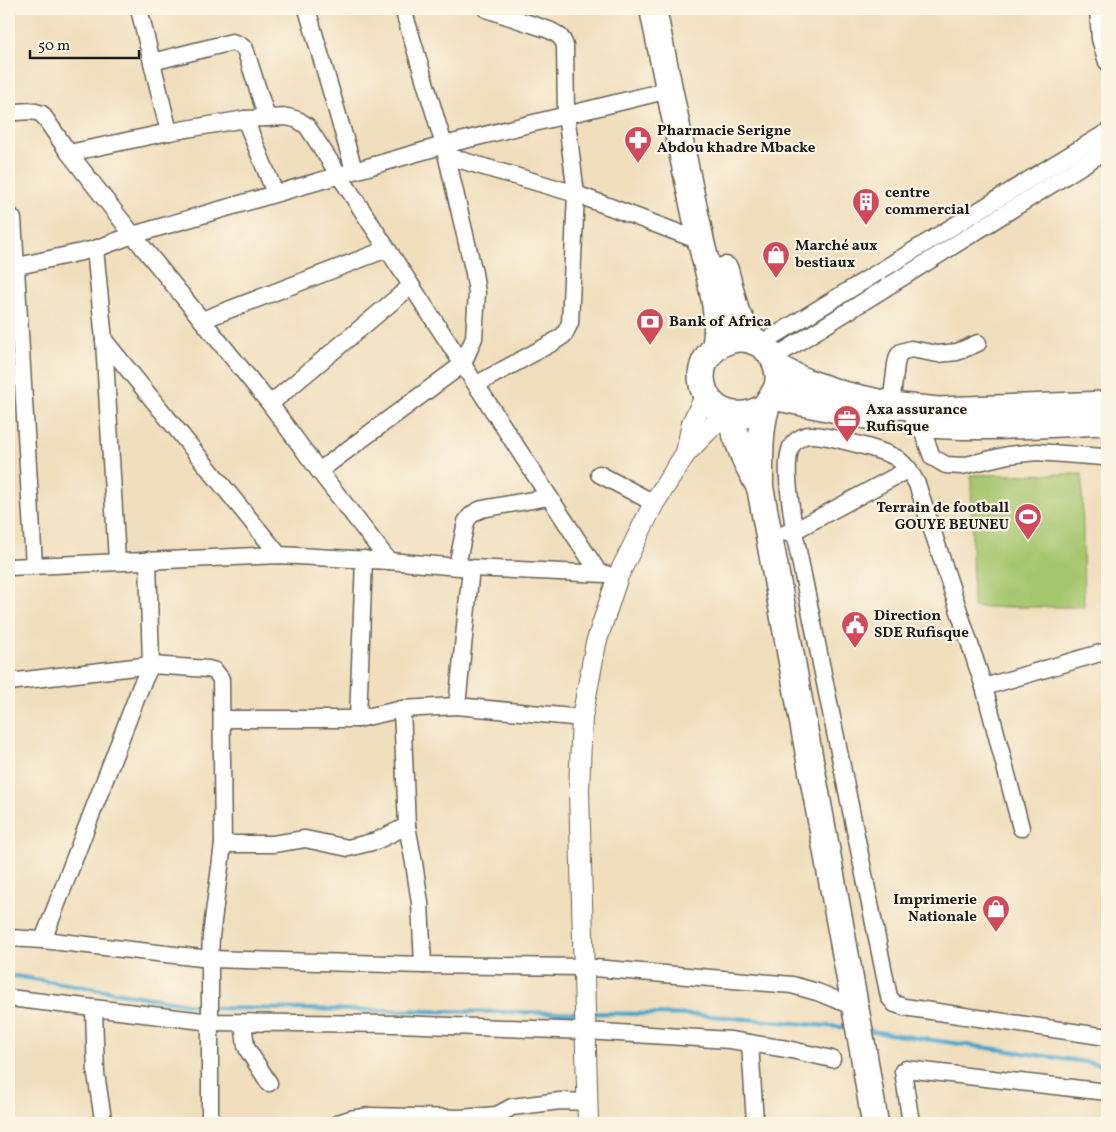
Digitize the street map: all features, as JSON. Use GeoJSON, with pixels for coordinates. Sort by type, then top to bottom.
{"type":"FeatureCollection","features":[{"type":"Feature","properties":{"kind":"highway"},"geometry":{"type":"LineString","coordinates":[[653,9],[700,241],[717,312],[718,332],[715,348]]}},
{"type":"Feature","properties":{"kind":"highway"},"geometry":{"type":"LineString","coordinates":[[672,9],[723,264],[736,312],[766,352],[778,376],[777,387],[769,402],[761,449],[760,487],[875,1123]]}},
{"type":"Feature","properties":{"kind":"highway"},"geometry":{"type":"LineString","coordinates":[[760,487],[719,407],[702,382],[702,369],[707,357],[715,348],[729,340],[745,339],[766,352]]}},
{"type":"Feature","properties":{"kind":"highway"},"geometry":{"type":"LineString","coordinates":[[719,407],[738,416],[748,415],[758,411],[769,402]]}},
{"type":"Feature","properties":{"kind":"main road"},"geometry":{"type":"LineString","coordinates":[[766,352],[805,381],[843,394],[891,405],[938,410],[1107,404]]}},
{"type":"Feature","properties":{"kind":"main road"},"geometry":{"type":"LineString","coordinates":[[769,402],[943,426],[990,427],[1107,422]]}},
{"type":"Feature","properties":{"kind":"street"},"geometry":{"type":"LineString","coordinates":[[139,9],[169,132]]}},
{"type":"Feature","properties":{"kind":"street"},"geometry":{"type":"LineString","coordinates":[[306,9],[347,172],[387,249],[477,384],[549,498],[609,575]]}},
{"type":"Feature","properties":{"kind":"street"},"geometry":{"type":"LineString","coordinates":[[319,471],[463,364],[474,338],[478,293],[474,273],[445,150],[403,9]]}},
{"type":"Feature","properties":{"kind":"street"},"geometry":{"type":"LineString","coordinates":[[477,384],[564,335],[570,323],[576,194],[566,114],[565,46],[563,39],[558,34],[548,30],[486,9]]}},
{"type":"Feature","properties":{"kind":"street"},"geometry":{"type":"LineString","coordinates":[[1098,9],[1100,39],[1107,62]]}},
{"type":"Feature","properties":{"kind":"street"},"geometry":{"type":"LineString","coordinates":[[152,62],[232,42],[240,45],[245,49],[266,118]]}},
{"type":"Feature","properties":{"kind":"street"},"geometry":{"type":"LineString","coordinates":[[12,267],[95,249],[133,235],[347,172],[445,150],[566,114],[669,90]]}},
{"type":"Feature","properties":{"kind":"street"},"geometry":{"type":"LineString","coordinates":[[9,114],[28,111],[36,111],[42,114],[69,153],[270,404],[389,561]]}},
{"type":"Feature","properties":{"kind":"street"},"geometry":{"type":"LineString","coordinates":[[69,153],[169,132],[245,119],[288,116],[307,126],[347,172]]}},
{"type":"Feature","properties":{"kind":"street"},"geometry":{"type":"LineString","coordinates":[[245,119],[275,193]]}},
{"type":"Feature","properties":{"kind":"street"},"geometry":{"type":"LineString","coordinates":[[766,352],[1107,132]]}},
{"type":"Feature","properties":{"kind":"street"},"geometry":{"type":"LineString","coordinates":[[445,150],[576,194],[700,241]]}},
{"type":"Feature","properties":{"kind":"street"},"geometry":{"type":"LineString","coordinates":[[766,352],[1107,150]]}},
{"type":"Feature","properties":{"kind":"street"},"geometry":{"type":"LineString","coordinates":[[9,214],[13,219],[12,267],[34,566]]}},
{"type":"Feature","properties":{"kind":"street"},"geometry":{"type":"LineString","coordinates":[[95,249],[104,340],[117,561]]}},
{"type":"Feature","properties":{"kind":"street"},"geometry":{"type":"LineString","coordinates":[[202,320],[387,249]]}},
{"type":"Feature","properties":{"kind":"street"},"geometry":{"type":"LineString","coordinates":[[270,404],[411,286]]}},
{"type":"Feature","properties":{"kind":"street"},"geometry":{"type":"LineString","coordinates":[[104,340],[278,555]]}},
{"type":"Feature","properties":{"kind":"street"},"geometry":{"type":"LineString","coordinates":[[891,405],[896,364],[898,356],[902,352],[911,349],[938,354],[957,352],[978,343]]}},
{"type":"Feature","properties":{"kind":"street"},"geometry":{"type":"LineString","coordinates":[[588,1123],[579,790],[582,718],[609,575],[686,453],[692,422],[719,407]]}},
{"type":"Feature","properties":{"kind":"street"},"geometry":{"type":"LineString","coordinates":[[920,424],[932,457],[946,465],[962,466],[1008,455],[1037,452],[1107,458]]}},
{"type":"Feature","properties":{"kind":"street"},"geometry":{"type":"LineString","coordinates":[[1021,828],[984,687],[917,484],[909,469],[897,458],[859,445],[817,435],[807,435],[799,439],[792,446],[788,481],[794,531],[889,997],[895,1004],[904,1007],[1107,1037]]}},
{"type":"Feature","properties":{"kind":"street"},"geometry":{"type":"LineString","coordinates":[[769,536],[794,531],[909,469]]}},
{"type":"Feature","properties":{"kind":"street"},"geometry":{"type":"LineString","coordinates":[[599,474],[654,503]]}},
{"type":"Feature","properties":{"kind":"street"},"geometry":{"type":"LineString","coordinates":[[456,706],[466,522],[469,516],[482,509],[549,498]]}},
{"type":"Feature","properties":{"kind":"street"},"geometry":{"type":"LineString","coordinates":[[9,567],[278,555],[609,575]]}},
{"type":"Feature","properties":{"kind":"street"},"geometry":{"type":"LineString","coordinates":[[358,719],[364,559]]}},
{"type":"Feature","properties":{"kind":"street"},"geometry":{"type":"LineString","coordinates":[[43,940],[141,686],[151,665],[148,560]]}},
{"type":"Feature","properties":{"kind":"street"},"geometry":{"type":"LineString","coordinates":[[984,687],[1107,651]]}},
{"type":"Feature","properties":{"kind":"street"},"geometry":{"type":"LineString","coordinates":[[9,682],[72,676],[151,665],[208,669],[215,672],[221,679],[223,719],[223,844],[211,936],[210,1123]]}},
{"type":"Feature","properties":{"kind":"street"},"geometry":{"type":"LineString","coordinates":[[223,719],[358,719],[402,709],[456,706],[582,718]]}},
{"type":"Feature","properties":{"kind":"street"},"geometry":{"type":"LineString","coordinates":[[402,709],[407,826],[420,903],[423,965]]}},
{"type":"Feature","properties":{"kind":"street"},"geometry":{"type":"LineString","coordinates":[[223,844],[273,844],[305,839],[348,848],[376,841],[407,826]]}},
{"type":"Feature","properties":{"kind":"street"},"geometry":{"type":"LineString","coordinates":[[9,938],[43,940],[210,959],[583,967],[792,985],[817,992],[856,1012]]}},
{"type":"Feature","properties":{"kind":"street"},"geometry":{"type":"LineString","coordinates":[[9,998],[94,1009],[211,1017],[243,1022],[586,1026],[750,1042],[832,1060]]}},
{"type":"Feature","properties":{"kind":"street"},"geometry":{"type":"LineString","coordinates":[[94,1009],[96,1074],[103,1119]]}},
{"type":"Feature","properties":{"kind":"street"},"geometry":{"type":"LineString","coordinates":[[243,1022],[246,1046],[269,1083]]}},
{"type":"Feature","properties":{"kind":"street"},"geometry":{"type":"LineString","coordinates":[[750,1042],[755,1123]]}},
{"type":"Feature","properties":{"kind":"street"},"geometry":{"type":"LineString","coordinates":[[911,1123],[903,1071],[906,1069],[1107,1092]]}},
{"type":"Feature","properties":{"kind":"street"},"geometry":{"type":"LineString","coordinates":[[338,1123],[370,1116],[461,1121],[497,1115],[512,1107],[560,1101],[587,1102]]}},
{"type":"Feature","properties":{"kind":"green space","name":"Terrain de football GOUYE BEUNEU"},"geometry":{"type":"Polygon","coordinates":[[[1082,474],[1084,607],[973,607],[971,475],[1082,474]]]}},
{"type":"Feature","properties":{"kind":"waterway"},"geometry":{"type":"LineString","coordinates":[[9,975],[207,1007]]}},
{"type":"Feature","properties":{"kind":"waterway"},"geometry":{"type":"LineString","coordinates":[[214,1008],[579,1013]]}},
{"type":"Feature","properties":{"kind":"waterway"},"geometry":{"type":"LineString","coordinates":[[589,1013],[699,1015],[851,1028]]}},
{"type":"Feature","properties":{"kind":"waterway"},"geometry":{"type":"LineString","coordinates":[[869,1031],[1107,1065]]}},
{"type":"Feature","properties":{"kind":"place","name":"Pharmacie Serigne Abdou khadre Mbacke"},"geometry":{"type":"Point","coordinates":[638,164]}},
{"type":"Feature","properties":{"kind":"place","name":"centre commercial"},"geometry":{"type":"Point","coordinates":[866,226]}},
{"type":"Feature","properties":{"kind":"place","name":"Marché aux bestiaux"},"geometry":{"type":"Point","coordinates":[776,279]}},
{"type":"Feature","properties":{"kind":"place","name":"Bank of Africa"},"geometry":{"type":"Point","coordinates":[650,346]}},
{"type":"Feature","properties":{"kind":"place","name":"Axa assurance Rufisque"},"geometry":{"type":"Point","coordinates":[847,443]}},
{"type":"Feature","properties":{"kind":"place","name":"Terrain de football GOUYE BEUNEU"},"geometry":{"type":"Point","coordinates":[1028,541]}},
{"type":"Feature","properties":{"kind":"place","name":"Direction SDE Rufisque"},"geometry":{"type":"Point","coordinates":[855,649]}},
{"type":"Feature","properties":{"kind":"place","name":"Imprimerie Nationale"},"geometry":{"type":"Point","coordinates":[996,933]}}]}
